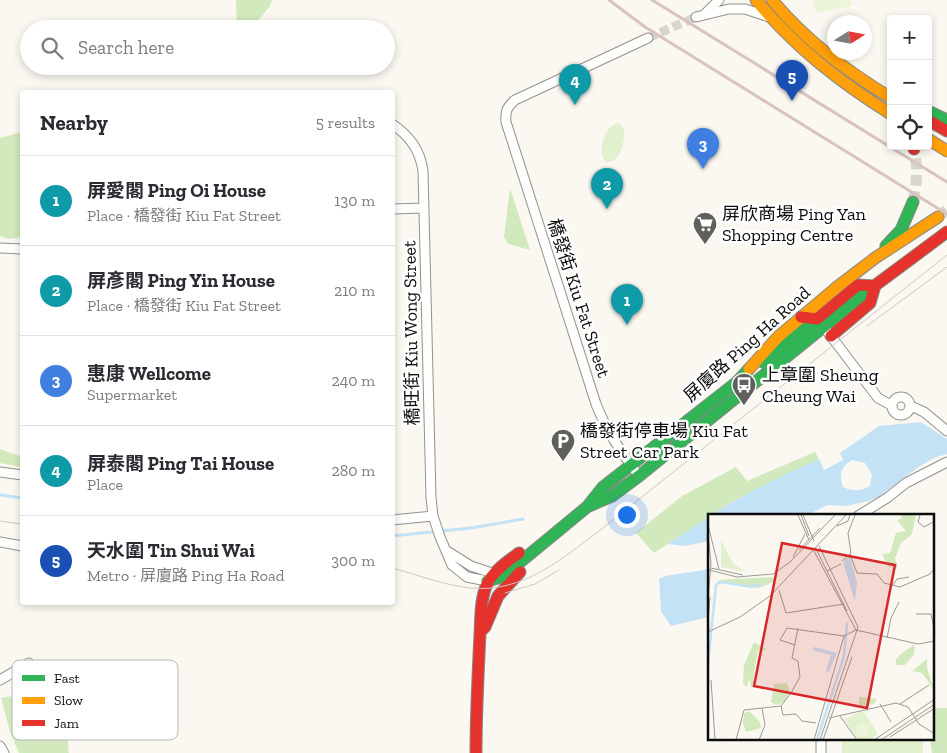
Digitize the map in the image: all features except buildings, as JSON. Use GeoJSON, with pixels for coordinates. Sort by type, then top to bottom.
{"type":"FeatureCollection","features":[{"type":"Feature","properties":{"kind":"street"},"geometry":{"type":"LineString","coordinates":[[719,0],[700,16],[745,9],[769,17]]}},
{"type":"Feature","properties":{"kind":"street"},"geometry":{"type":"LineString","coordinates":[[756,0],[793,43],[820,67],[887,112]]}},
{"type":"Feature","properties":{"kind":"street"},"geometry":{"type":"LineString","coordinates":[[772,0],[786,18],[818,48],[849,72],[887,94]]}},
{"type":"Feature","properties":{"kind":"street","name":"橋發街 Kiu Fat Street"},"geometry":{"type":"LineString","coordinates":[[639,476],[606,428],[588,380],[505,114],[507,107],[515,100],[648,38]]}},
{"type":"Feature","properties":{"kind":"street"},"geometry":{"type":"LineString","coordinates":[[932,113],[947,120]]}},
{"type":"Feature","properties":{"kind":"street"},"geometry":{"type":"LineString","coordinates":[[932,122],[947,131]]}},
{"type":"Feature","properties":{"kind":"street","name":"橋旺街 Kiu Wong Street"},"geometry":{"type":"LineString","coordinates":[[395,126],[410,139],[421,159],[424,171],[431,496],[434,519],[447,551],[448,559],[457,570],[473,579],[498,579]]}},
{"type":"Feature","properties":{"kind":"street"},"geometry":{"type":"LineString","coordinates":[[932,142],[947,151]]}},
{"type":"Feature","properties":{"kind":"street"},"geometry":{"type":"LineString","coordinates":[[874,258],[901,230],[913,202]]}},
{"type":"Feature","properties":{"kind":"street"},"geometry":{"type":"LineString","coordinates":[[395,209],[424,208]]}},
{"type":"Feature","properties":{"kind":"street","name":"屏廈路 Ping Ha Road"},"geometry":{"type":"LineString","coordinates":[[542,544],[587,507],[603,487],[747,372],[778,337],[816,324],[874,258],[938,217]]}},
{"type":"Feature","properties":{"kind":"street","name":"屏廈路 Ping Ha Road"},"geometry":{"type":"LineString","coordinates":[[587,507],[612,496],[639,476],[816,324],[875,286],[947,232]]}},
{"type":"Feature","properties":{"kind":"street"},"geometry":{"type":"LineString","coordinates":[[0,248],[20,249]]}},
{"type":"Feature","properties":{"kind":"street"},"geometry":{"type":"LineString","coordinates":[[816,324],[878,398],[892,405],[895,414],[899,416],[907,414],[911,406],[924,412],[947,431]]}},
{"type":"Feature","properties":{"kind":"street"},"geometry":{"type":"LineString","coordinates":[[861,514],[887,498],[906,483],[947,462]]}},
{"type":"Feature","properties":{"kind":"street"},"geometry":{"type":"LineString","coordinates":[[0,472],[20,475]]}},
{"type":"Feature","properties":{"kind":"street"},"geometry":{"type":"LineString","coordinates":[[395,520],[434,519]]}},
{"type":"Feature","properties":{"kind":"street"},"geometry":{"type":"LineString","coordinates":[[0,542],[20,546]]}},
{"type":"Feature","properties":{"kind":"street","name":"屏廈路 Ping Ha Road"},"geometry":{"type":"LineString","coordinates":[[476,753],[477,670],[480,631],[478,626],[482,596],[533,542],[542,544]]}},
{"type":"Feature","properties":{"kind":"street","name":"屏廈路 Ping Ha Road"},"geometry":{"type":"LineString","coordinates":[[498,579],[542,553],[542,544]]}},
{"type":"Feature","properties":{"kind":"street","name":"屏廈路 Ping Ha Road"},"geometry":{"type":"LineString","coordinates":[[480,631],[485,627],[495,598],[498,579]]}},
{"type":"Feature","properties":{"kind":"street"},"geometry":{"type":"LineString","coordinates":[[0,680],[12,673]]}},
{"type":"Feature","properties":{"kind":"street"},"geometry":{"type":"LineString","coordinates":[[821,740],[821,753]]}},
{"type":"Feature","properties":{"kind":"street"},"geometry":{"type":"LineString","coordinates":[[0,746],[4,753]]}},
{"type":"Feature","properties":{"kind":"green space"},"geometry":{"type":"Polygon","coordinates":[[[236,0],[272,0],[270,6],[258,20],[237,20],[236,0]]]}},
{"type":"Feature","properties":{"kind":"green space"},"geometry":{"type":"Polygon","coordinates":[[[813,0],[851,0],[852,6],[816,13],[813,0]]]}},
{"type":"Feature","properties":{"kind":"green space"},"geometry":{"type":"Polygon","coordinates":[[[620,123],[624,130],[621,151],[615,159],[606,163],[602,156],[605,135],[611,127],[620,123]]]}},
{"type":"Feature","properties":{"kind":"green space"},"geometry":{"type":"Polygon","coordinates":[[[20,133],[20,237],[9,239],[0,236],[0,138],[20,133]]]}},
{"type":"Feature","properties":{"kind":"green space"},"geometry":{"type":"Polygon","coordinates":[[[510,188],[530,250],[508,244],[504,237],[510,188]]]}},
{"type":"Feature","properties":{"kind":"green space"},"geometry":{"type":"Polygon","coordinates":[[[0,449],[20,456],[20,467],[0,463],[0,449]]]}},
{"type":"Feature","properties":{"kind":"green space"},"geometry":{"type":"Polygon","coordinates":[[[815,452],[819,459],[734,501],[714,514],[708,514],[708,518],[654,553],[636,533],[682,496],[736,467],[747,481],[815,452]]]}},
{"type":"Feature","properties":{"kind":"green space"},"geometry":{"type":"Polygon","coordinates":[[[12,696],[12,737],[10,732],[1,698],[12,696]]]}},
{"type":"Feature","properties":{"kind":"green space"},"geometry":{"type":"Polygon","coordinates":[[[934,708],[947,708],[947,753],[932,753],[930,740],[934,740],[934,708]]]}},
{"type":"Feature","properties":{"kind":"green space"},"geometry":{"type":"Polygon","coordinates":[[[13,740],[68,740],[69,753],[19,753],[13,740]]]}},
{"type":"Feature","properties":{"kind":"green space"},"geometry":{"type":"Polygon","coordinates":[[[842,740],[923,740],[923,753],[842,753],[842,740]]]}},
{"type":"Feature","properties":{"kind":"water"},"geometry":{"type":"Polygon","coordinates":[[[921,422],[947,439],[947,454],[934,458],[920,466],[878,497],[869,501],[846,506],[828,505],[809,514],[713,514],[778,478],[819,459],[824,470],[843,460],[840,453],[879,426],[921,422]],[[852,460],[845,466],[841,475],[843,487],[850,490],[863,489],[870,486],[872,475],[865,463],[852,460]]]}},
{"type":"Feature","properties":{"kind":"water"},"geometry":{"type":"Polygon","coordinates":[[[708,518],[708,541],[685,546],[668,544],[708,518]]]}},
{"type":"Feature","properties":{"kind":"water"},"geometry":{"type":"Polygon","coordinates":[[[708,568],[708,617],[671,626],[661,611],[659,579],[665,576],[708,568]]]}},
{"type":"Feature","properties":{"kind":"waterway"},"geometry":{"type":"LineString","coordinates":[[0,495],[20,498]]}},
{"type":"Feature","properties":{"kind":"waterway"},"geometry":{"type":"LineString","coordinates":[[395,536],[471,528],[523,519]]}},
{"type":"Feature","properties":{"kind":"tunnel"},"geometry":{"type":"LineString","coordinates":[[648,38],[696,17]]}},
{"type":"Feature","properties":{"kind":"tunnel"},"geometry":{"type":"LineString","coordinates":[[913,202],[916,175],[914,150]]}},
{"type":"Feature","properties":{"kind":"tunnel"},"geometry":{"type":"LineString","coordinates":[[938,217],[947,210]]}},
{"type":"Feature","properties":{"kind":"tram line"},"geometry":{"type":"LineString","coordinates":[[395,569],[460,587],[470,588],[489,588],[507,585],[524,580],[540,572],[570,553],[599,531],[947,255]]}},
{"type":"Feature","properties":{"kind":"tram line"},"geometry":{"type":"LineString","coordinates":[[867,326],[947,267]]}},
{"type":"Feature","properties":{"kind":"tram line"},"geometry":{"type":"LineString","coordinates":[[0,521],[20,524]]}},
{"type":"Feature","properties":{"kind":"tram line"},"geometry":{"type":"LineString","coordinates":[[505,593],[535,584],[559,570]]}},
{"type":"Feature","properties":{"kind":"railway"},"geometry":{"type":"LineString","coordinates":[[609,0],[645,27],[947,214]]}},
{"type":"Feature","properties":{"kind":"railway"},"geometry":{"type":"LineString","coordinates":[[652,0],[947,182]]}},
{"type":"Feature","properties":{"kind":"traffic: fast"},"geometry":{"type":"LineString","coordinates":[[932,113],[947,120]]}},
{"type":"Feature","properties":{"kind":"traffic: fast"},"geometry":{"type":"LineString","coordinates":[[886,246],[901,230],[913,202]]}},
{"type":"Feature","properties":{"kind":"traffic: fast"},"geometry":{"type":"LineString","coordinates":[[589,506],[612,496],[639,476],[873,287]]}},
{"type":"Feature","properties":{"kind":"traffic: fast"},"geometry":{"type":"LineString","coordinates":[[763,362],[810,325],[821,326]]}},
{"type":"Feature","properties":{"kind":"traffic: fast"},"geometry":{"type":"LineString","coordinates":[[487,581],[502,577],[587,507],[603,487],[737,382],[749,369]]}},
{"type":"Feature","properties":{"kind":"traffic: slow"},"geometry":{"type":"LineString","coordinates":[[756,0],[786,33],[819,63],[887,111]]}},
{"type":"Feature","properties":{"kind":"traffic: slow"},"geometry":{"type":"LineString","coordinates":[[772,0],[799,29],[827,54],[887,95]]}},
{"type":"Feature","properties":{"kind":"traffic: slow"},"geometry":{"type":"LineString","coordinates":[[932,142],[947,151]]}},
{"type":"Feature","properties":{"kind":"traffic: slow"},"geometry":{"type":"LineString","coordinates":[[749,369],[778,337],[836,288],[875,258],[938,217]]}},
{"type":"Feature","properties":{"kind":"traffic: jam"},"geometry":{"type":"LineString","coordinates":[[932,122],[947,131]]}},
{"type":"Feature","properties":{"kind":"traffic: jam"},"geometry":{"type":"LineString","coordinates":[[873,287],[947,232]]}},
{"type":"Feature","properties":{"kind":"traffic: jam"},"geometry":{"type":"LineString","coordinates":[[801,317],[817,319],[858,285],[875,286],[870,303],[831,336]]}},
{"type":"Feature","properties":{"kind":"traffic: jam"},"geometry":{"type":"LineString","coordinates":[[476,753],[482,601],[488,582],[494,574],[519,553]]}},
{"type":"Feature","properties":{"kind":"traffic: jam"},"geometry":{"type":"LineString","coordinates":[[482,630],[498,596],[520,572]]}},
{"type":"Feature","properties":{"kind":"place","name":"天水圍 Tin Shui Wai"},"geometry":{"type":"Point","coordinates":[792,101]}},
{"type":"Feature","properties":{"kind":"place","name":"屏泰閣 Ping Tai House"},"geometry":{"type":"Point","coordinates":[575,105]}},
{"type":"Feature","properties":{"kind":"place","name":"惠康 Wellcome"},"geometry":{"type":"Point","coordinates":[703,169]}},
{"type":"Feature","properties":{"kind":"place","name":"屏彥閣 Ping Yin House"},"geometry":{"type":"Point","coordinates":[607,209]}},
{"type":"Feature","properties":{"kind":"place","name":"屏欣商場 Ping Yan Shopping Centre"},"geometry":{"type":"Point","coordinates":[705,245]}},
{"type":"Feature","properties":{"kind":"place","name":"屏愛閣 Ping Oi House"},"geometry":{"type":"Point","coordinates":[627,325]}},
{"type":"Feature","properties":{"kind":"place","name":"上章圍 Sheung Cheung Wai"},"geometry":{"type":"Point","coordinates":[744,406]}},
{"type":"Feature","properties":{"kind":"place","name":"橋發街停車場 Kiu Fat Street Car Park"},"geometry":{"type":"Point","coordinates":[563,462]}}]}
